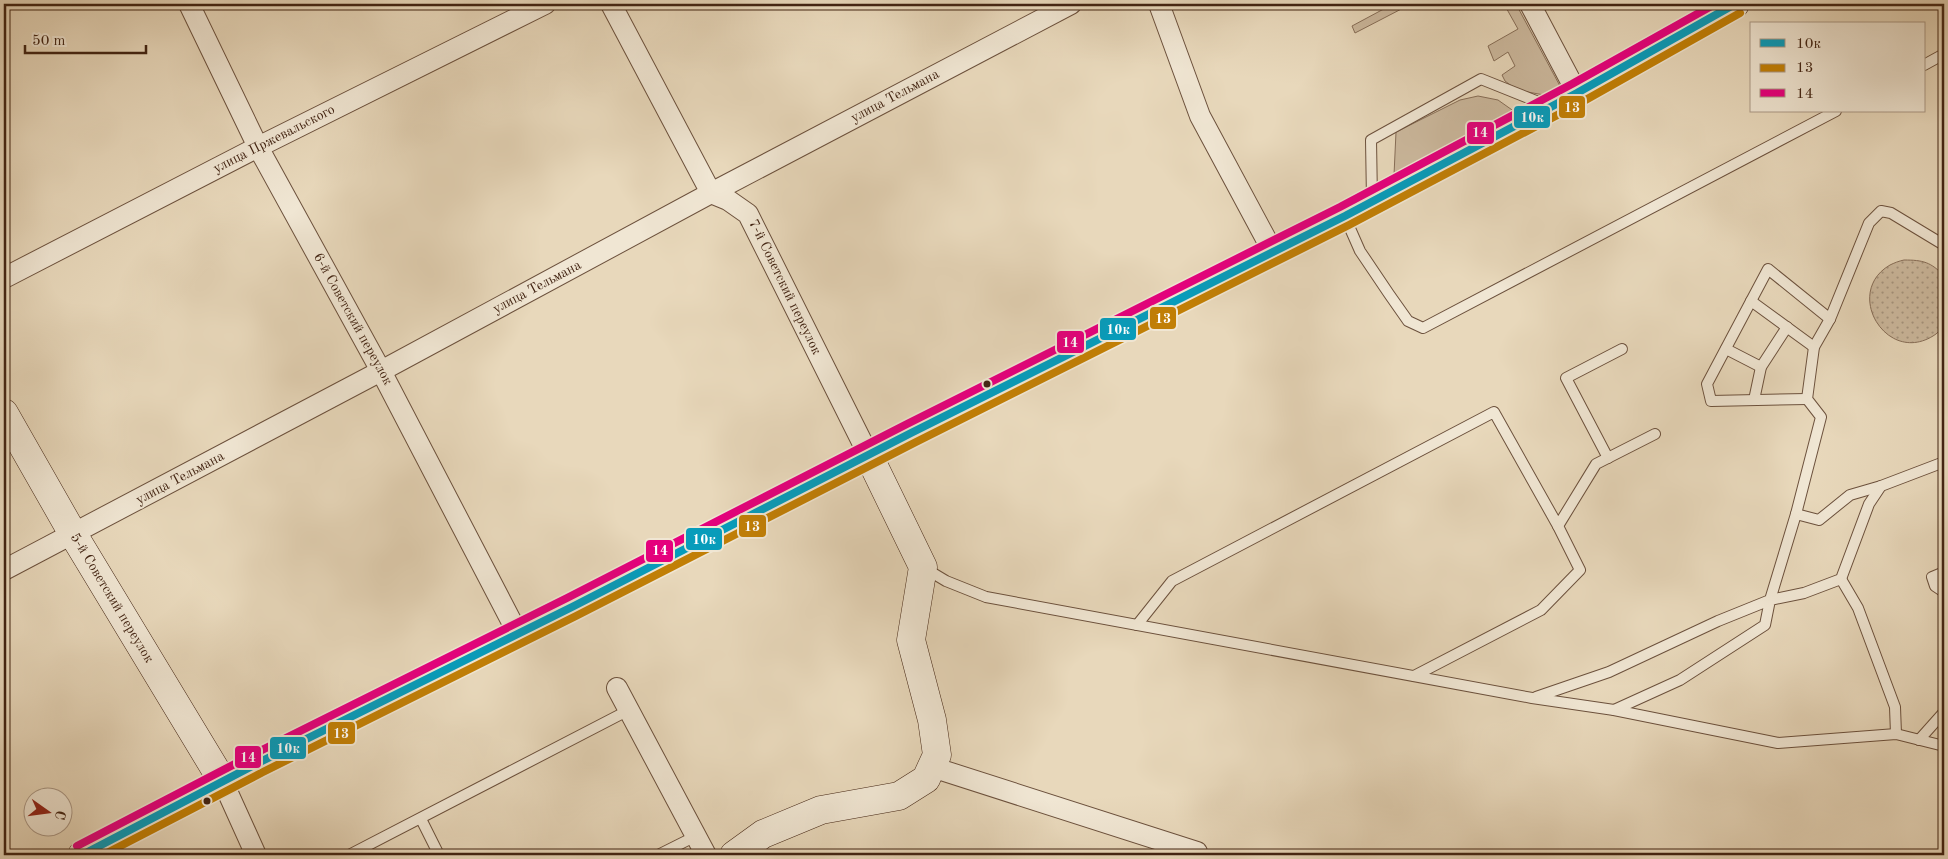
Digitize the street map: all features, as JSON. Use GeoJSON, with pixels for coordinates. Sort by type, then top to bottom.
{"type":"FeatureCollection","features":[{"type":"Feature","properties":{"kind":"main road"},"geometry":{"type":"LineString","coordinates":[[82,855],[171,807],[518,634],[1345,216],[1577,93],[1735,4]]}},
{"type":"Feature","properties":{"kind":"main road","name":"5-й Советский переулок"},"geometry":{"type":"LineString","coordinates":[[4,413],[73,534],[222,782]]}},
{"type":"Feature","properties":{"kind":"main road"},"geometry":{"type":"LineString","coordinates":[[734,855],[763,834],[821,810],[899,796],[926,779],[937,755],[932,720],[911,640],[922,567],[869,456]]}},
{"type":"Feature","properties":{"kind":"street","name":"6-й Советский переулок"},"geometry":{"type":"LineString","coordinates":[[189,4],[258,147],[381,371],[518,634]]}},
{"type":"Feature","properties":{"kind":"street","name":"улица Пржевальского"},"geometry":{"type":"LineString","coordinates":[[4,278],[258,147],[545,4]]}},
{"type":"Feature","properties":{"kind":"street"},"geometry":{"type":"LineString","coordinates":[[611,4],[711,193]]}},
{"type":"Feature","properties":{"kind":"street","name":"улица Тельмана"},"geometry":{"type":"LineString","coordinates":[[4,570],[381,371],[711,193],[1071,4]]}},
{"type":"Feature","properties":{"kind":"street"},"geometry":{"type":"LineString","coordinates":[[1159,4],[1200,116],[1273,252]]}},
{"type":"Feature","properties":{"kind":"street"},"geometry":{"type":"LineString","coordinates":[[1530,4],[1577,93]]}},
{"type":"Feature","properties":{"kind":"street","name":"7-й Советский переулок"},"geometry":{"type":"LineString","coordinates":[[711,193],[728,200],[748,214],[869,456]]}},
{"type":"Feature","properties":{"kind":"street"},"geometry":{"type":"LineString","coordinates":[[617,688],[706,855]]}},
{"type":"Feature","properties":{"kind":"street"},"geometry":{"type":"LineString","coordinates":[[932,767],[1197,852]]}},
{"type":"Feature","properties":{"kind":"street"},"geometry":{"type":"LineString","coordinates":[[222,782],[256,855]]}},
{"type":"Feature","properties":{"kind":"lane"},"geometry":{"type":"LineString","coordinates":[[1926,64],[1944,54]]}},
{"type":"Feature","properties":{"kind":"lane"},"geometry":{"type":"LineString","coordinates":[[1372,201],[1371,140],[1481,79],[1551,107]]}},
{"type":"Feature","properties":{"kind":"lane"},"geometry":{"type":"LineString","coordinates":[[1345,216],[1360,251],[1374,273],[1408,321],[1423,328],[1834,112]]}},
{"type":"Feature","properties":{"kind":"lane"},"geometry":{"type":"LineString","coordinates":[[1614,710],[1680,680],[1765,624],[1821,417],[1807,399],[1814,347],[1830,319],[1869,223],[1881,211],[1891,212],[1944,245]]}},
{"type":"Feature","properties":{"kind":"lane"},"geometry":{"type":"LineString","coordinates":[[1807,399],[1711,401],[1707,384],[1768,269],[1830,319]]}},
{"type":"Feature","properties":{"kind":"lane"},"geometry":{"type":"LineString","coordinates":[[1751,301],[1814,347]]}},
{"type":"Feature","properties":{"kind":"lane"},"geometry":{"type":"LineString","coordinates":[[1754,400],[1761,367],[1787,327]]}},
{"type":"Feature","properties":{"kind":"lane"},"geometry":{"type":"LineString","coordinates":[[1608,458],[1566,378],[1622,349]]}},
{"type":"Feature","properties":{"kind":"lane"},"geometry":{"type":"LineString","coordinates":[[1726,349],[1761,367]]}},
{"type":"Feature","properties":{"kind":"lane"},"geometry":{"type":"LineString","coordinates":[[1136,625],[1172,581],[1494,412],[1558,526],[1580,570],[1542,610],[1414,676]]}},
{"type":"Feature","properties":{"kind":"lane"},"geometry":{"type":"LineString","coordinates":[[1558,526],[1596,464],[1655,434]]}},
{"type":"Feature","properties":{"kind":"lane"},"geometry":{"type":"LineString","coordinates":[[1796,514],[1820,520],[1850,495],[1881,486],[1944,462]]}},
{"type":"Feature","properties":{"kind":"lane"},"geometry":{"type":"LineString","coordinates":[[1841,580],[1869,504],[1881,486]]}},
{"type":"Feature","properties":{"kind":"lane"},"geometry":{"type":"LineString","coordinates":[[922,567],[946,581],[986,597],[1532,698],[1614,710],[1778,743],[1896,734],[1944,746]]}},
{"type":"Feature","properties":{"kind":"lane"},"geometry":{"type":"LineString","coordinates":[[1944,572],[1932,577],[1936,586],[1944,592]]}},
{"type":"Feature","properties":{"kind":"lane"},"geometry":{"type":"LineString","coordinates":[[1532,698],[1609,672],[1718,621],[1770,600],[1804,593],[1841,580]]}},
{"type":"Feature","properties":{"kind":"lane"},"geometry":{"type":"LineString","coordinates":[[1841,580],[1858,608],[1895,707],[1896,734]]}},
{"type":"Feature","properties":{"kind":"lane"},"geometry":{"type":"LineString","coordinates":[[349,855],[629,710]]}},
{"type":"Feature","properties":{"kind":"lane"},"geometry":{"type":"LineString","coordinates":[[1919,740],[1944,712]]}},
{"type":"Feature","properties":{"kind":"lane"},"geometry":{"type":"LineString","coordinates":[[421,819],[439,855]]}},
{"type":"Feature","properties":{"kind":"lane"},"geometry":{"type":"LineString","coordinates":[[658,855],[696,836]]}},
{"type":"Feature","properties":{"kind":"shaded area"},"geometry":{"type":"Polygon","coordinates":[[[1393,4],[1411,4],[1355,33],[1352,26],[1393,4]]]}},
{"type":"Feature","properties":{"kind":"shaded area"},"geometry":{"type":"Polygon","coordinates":[[[1504,4],[1516,4],[1560,86],[1544,95],[1517,90],[1505,81],[1502,75],[1515,66],[1508,52],[1494,61],[1488,46],[1518,29],[1504,4]]]}},
{"type":"Feature","properties":{"kind":"shaded area"},"geometry":{"type":"Polygon","coordinates":[[[1478,96],[1498,100],[1515,112],[1394,175],[1396,132],[1460,100],[1478,96]]]}},
{"type":"Feature","properties":{"kind":"shaded area"},"geometry":{"type":"Polygon","coordinates":[[[1904,260],[1926,263],[1944,276],[1944,326],[1933,336],[1916,342],[1900,341],[1886,333],[1876,322],[1871,307],[1870,292],[1876,277],[1890,265],[1904,260]]]}},
{"type":"Feature","properties":{"kind":"transit line","name":"14"},"geometry":{"type":"LineString","coordinates":[[77,846],[254,754],[1340,207],[1572,84],[1715,4]]}},
{"type":"Feature","properties":{"kind":"transit line","name":"10к"},"geometry":{"type":"LineString","coordinates":[[82,855],[258,763],[572,607],[911,433],[1345,216],[1577,93],[1735,4]]}},
{"type":"Feature","properties":{"kind":"transit line","name":"13"},"geometry":{"type":"LineString","coordinates":[[103,855],[263,772],[1349,225],[1582,102],[1740,13]]}}]}
